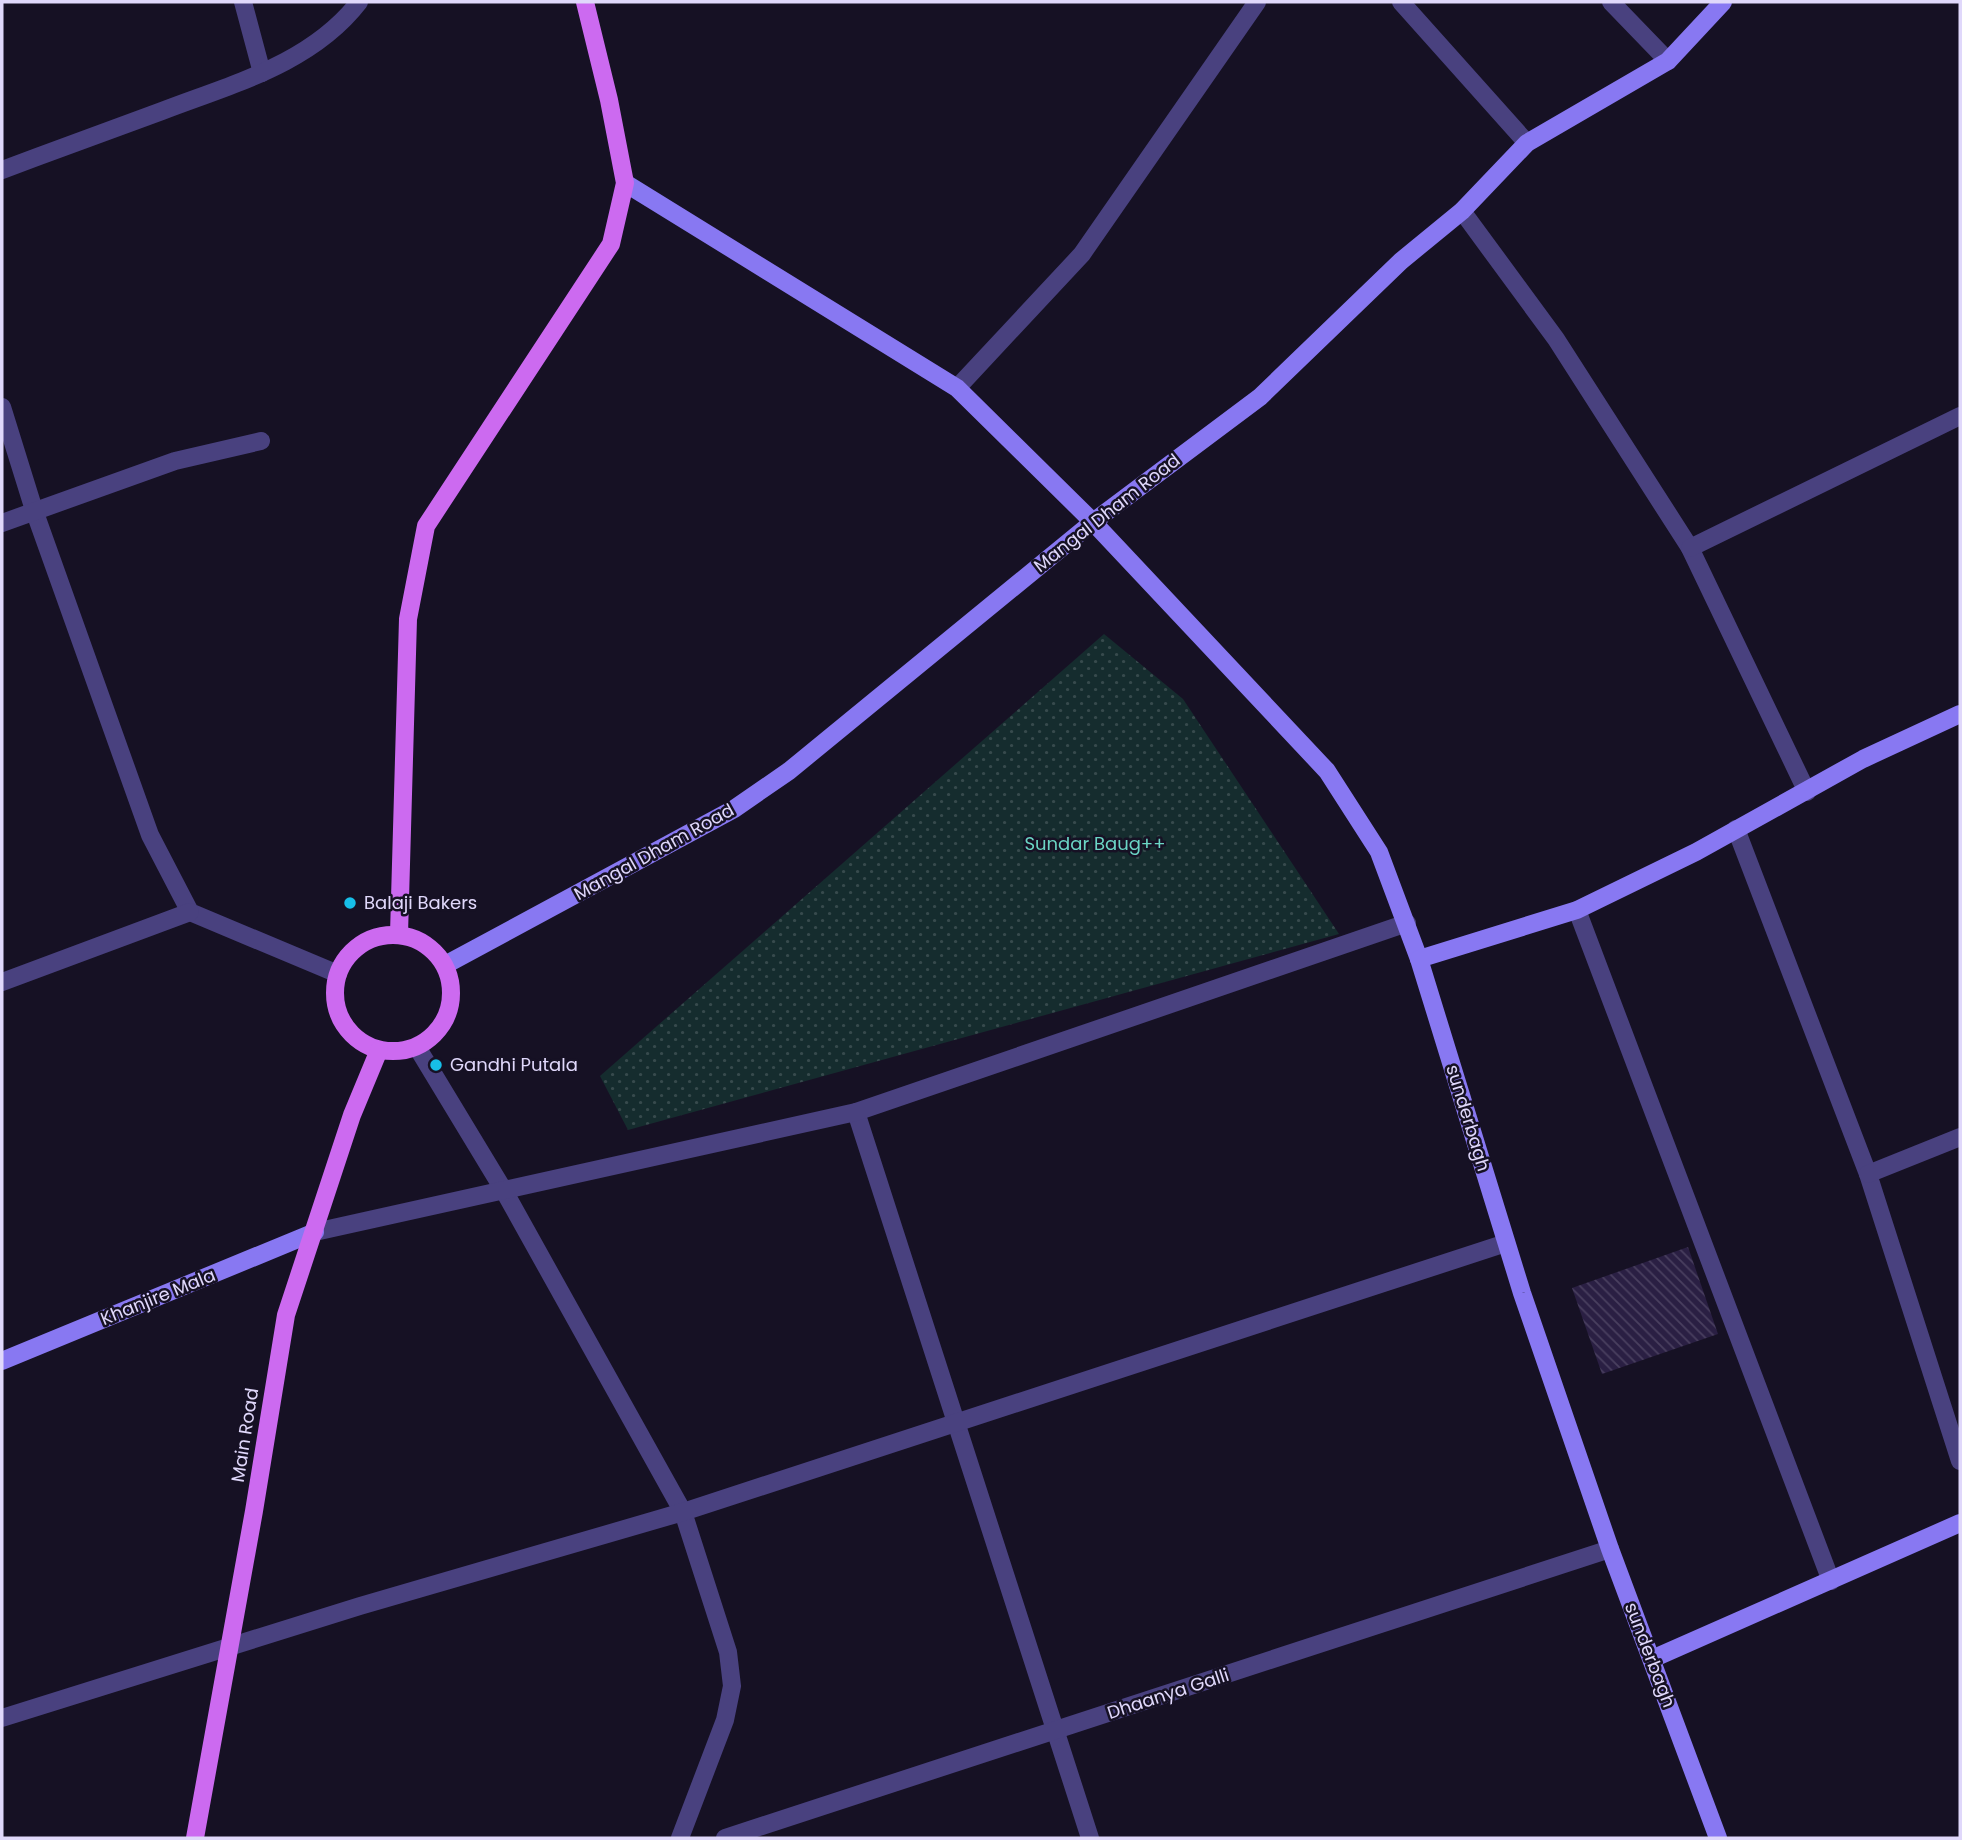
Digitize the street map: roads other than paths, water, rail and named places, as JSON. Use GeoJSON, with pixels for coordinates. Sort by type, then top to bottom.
{"type":"FeatureCollection","features":[{"type":"Feature","properties":{"kind":"main road"},"geometry":{"type":"LineString","coordinates":[[399,934],[408,619],[426,526],[611,244],[625,183],[610,100],[585,2]]}},
{"type":"Feature","properties":{"kind":"main road","name":"Mangal Dham Road"},"geometry":{"type":"LineString","coordinates":[[445,965],[734,809],[789,771],[1093,522],[1260,397],[1401,261],[1462,211],[1527,143],[1668,61],[1723,2]]}},
{"type":"Feature","properties":{"kind":"main road","name":"sunderbagh"},"geometry":{"type":"LineString","coordinates":[[625,183],[957,388],[1093,522],[1327,771],[1378,852],[1407,923],[1506,1243],[1609,1549],[1718,1838]]}},
{"type":"Feature","properties":{"kind":"main road"},"geometry":{"type":"LineString","coordinates":[[1419,959],[1577,910],[1807,792],[1863,760],[1960,714]]}},
{"type":"Feature","properties":{"kind":"main road"},"geometry":{"type":"LineString","coordinates":[[399,934],[417,939],[433,950],[445,965],[451,984],[451,1003],[445,1021],[433,1036],[417,1047],[398,1052],[379,1050],[362,1042],[347,1029],[338,1012],[334,993],[338,974],[347,956],[361,943],[379,936],[399,934]]}},
{"type":"Feature","properties":{"kind":"main road","name":"Main Road"},"geometry":{"type":"LineString","coordinates":[[195,1838],[286,1315],[352,1115],[379,1050]]}},
{"type":"Feature","properties":{"kind":"main road","name":"Khanjire Mala"},"geometry":{"type":"LineString","coordinates":[[2,1361],[315,1232]]}},
{"type":"Feature","properties":{"kind":"main road"},"geometry":{"type":"LineString","coordinates":[[1652,1659],[1960,1523]]}},
{"type":"Feature","properties":{"kind":"street"},"geometry":{"type":"LineString","coordinates":[[243,2],[262,73]]}},
{"type":"Feature","properties":{"kind":"street"},"geometry":{"type":"LineString","coordinates":[[2,170],[262,73],[304,52],[345,19],[359,2]]}},
{"type":"Feature","properties":{"kind":"street"},"geometry":{"type":"LineString","coordinates":[[957,388],[1082,254],[1257,2]]}},
{"type":"Feature","properties":{"kind":"street"},"geometry":{"type":"LineString","coordinates":[[1401,2],[1527,143]]}},
{"type":"Feature","properties":{"kind":"street"},"geometry":{"type":"LineString","coordinates":[[1611,2],[1668,61]]}},
{"type":"Feature","properties":{"kind":"street"},"geometry":{"type":"LineString","coordinates":[[1462,211],[1556,339],[1690,548],[1807,792]]}},
{"type":"Feature","properties":{"kind":"street"},"geometry":{"type":"LineString","coordinates":[[2,407],[34,510],[150,835],[190,912],[338,974]]}},
{"type":"Feature","properties":{"kind":"street"},"geometry":{"type":"LineString","coordinates":[[1690,548],[1960,416]]}},
{"type":"Feature","properties":{"kind":"street"},"geometry":{"type":"LineString","coordinates":[[2,523],[175,461],[261,441]]}},
{"type":"Feature","properties":{"kind":"street"},"geometry":{"type":"LineString","coordinates":[[1736,829],[1868,1174],[1960,1461]]}},
{"type":"Feature","properties":{"kind":"street"},"geometry":{"type":"LineString","coordinates":[[1577,910],[1832,1581]]}},
{"type":"Feature","properties":{"kind":"street"},"geometry":{"type":"LineString","coordinates":[[2,982],[190,912]]}},
{"type":"Feature","properties":{"kind":"street"},"geometry":{"type":"LineString","coordinates":[[315,1232],[856,1112],[1407,923]]}},
{"type":"Feature","properties":{"kind":"street"},"geometry":{"type":"LineString","coordinates":[[417,1047],[503,1189],[683,1512],[728,1652],[732,1686],[725,1720],[680,1838]]}},
{"type":"Feature","properties":{"kind":"street"},"geometry":{"type":"LineString","coordinates":[[856,1112],[959,1424],[1090,1838]]}},
{"type":"Feature","properties":{"kind":"street"},"geometry":{"type":"LineString","coordinates":[[1868,1174],[1960,1137]]}},
{"type":"Feature","properties":{"kind":"street"},"geometry":{"type":"LineString","coordinates":[[2,1718],[227,1650],[360,1606],[683,1512],[959,1424],[1506,1243]]}},
{"type":"Feature","properties":{"kind":"street","name":"Dhaanya Galli"},"geometry":{"type":"LineString","coordinates":[[725,1838],[1609,1549]]}},
{"type":"Feature","properties":{"kind":"place","name":"Balaji Bakers"},"geometry":{"type":"Point","coordinates":[350,903]}},
{"type":"Feature","properties":{"kind":"place","name":"Gandhi Putala"},"geometry":{"type":"Point","coordinates":[436,1065]}},
{"type":"Feature","properties":{"kind":"park label","name":"Sundar Baug++"},"geometry":{"type":"Point","coordinates":[1095,844]}}]}
